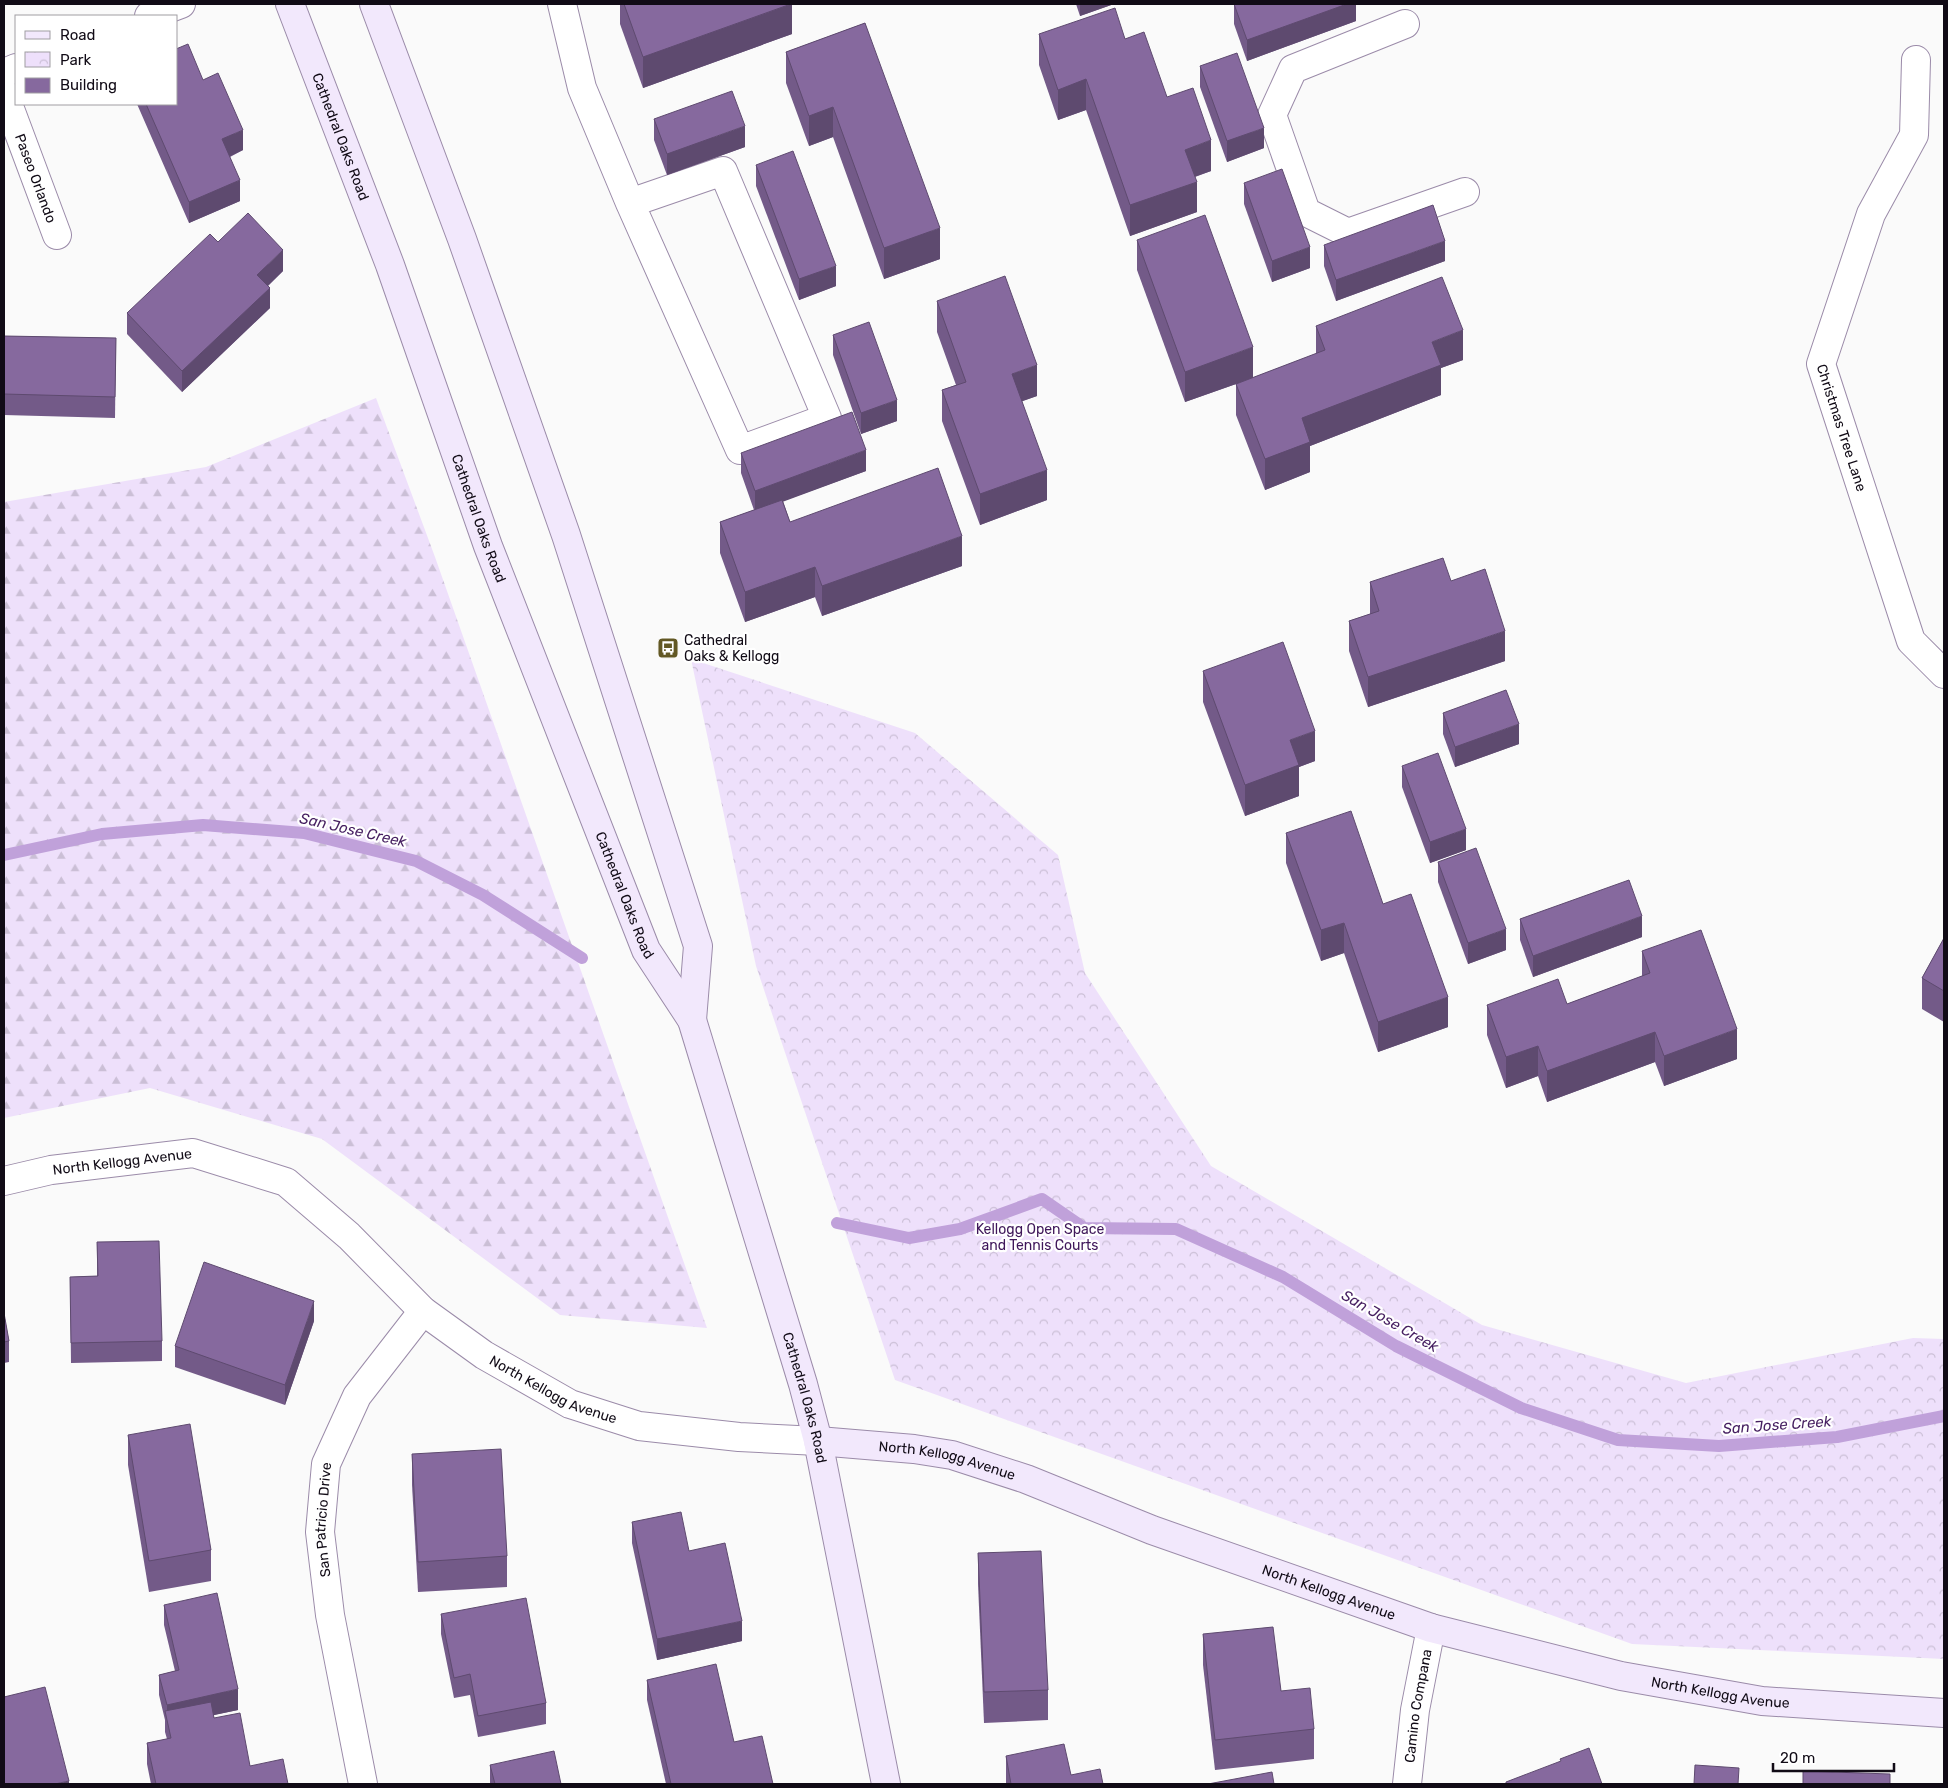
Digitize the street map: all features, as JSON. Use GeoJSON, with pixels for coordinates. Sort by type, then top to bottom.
{"type":"FeatureCollection","features":[{"type":"Feature","properties":{"kind":"main road","name":"Cathedral Oaks Road"},"geometry":{"type":"LineString","coordinates":[[290,4],[390,264],[488,546],[642,941],[692,1020],[803,1384],[818,1441],[886,1784]]}},
{"type":"Feature","properties":{"kind":"main road","name":"Cathedral Oaks Road"},"geometry":{"type":"LineString","coordinates":[[374,4],[462,239],[566,534],[698,946],[692,1020]]}},
{"type":"Feature","properties":{"kind":"main road","name":"North Kellogg Avenue"},"geometry":{"type":"LineString","coordinates":[[818,1441],[914,1449],[952,1455],[1026,1479],[1152,1530],[1431,1628],[1621,1676],[1762,1701],[1944,1712]]}},
{"type":"Feature","properties":{"kind":"street"},"geometry":{"type":"LineString","coordinates":[[152,15],[181,4]]}},
{"type":"Feature","properties":{"kind":"street"},"geometry":{"type":"LineString","coordinates":[[562,4],[582,88],[630,203],[740,450],[827,418],[723,171],[630,203]]}},
{"type":"Feature","properties":{"kind":"street"},"geometry":{"type":"LineString","coordinates":[[1405,24],[1294,69],[1272,115],[1306,212],[1348,233],[1465,192]]}},
{"type":"Feature","properties":{"kind":"street","name":"Christmas Tree Lane"},"geometry":{"type":"LineString","coordinates":[[1916,60],[1914,135],[1871,214],[1821,364],[1911,642],[1944,674]]}},
{"type":"Feature","properties":{"kind":"street","name":"Paseo Orlando"},"geometry":{"type":"LineString","coordinates":[[4,93],[56,235]]}},
{"type":"Feature","properties":{"kind":"street","name":"North Kellogg Avenue"},"geometry":{"type":"LineString","coordinates":[[4,1181],[51,1170],[193,1153],[286,1182],[349,1236],[422,1312],[484,1355],[570,1404],[639,1426],[739,1437],[818,1441]]}},
{"type":"Feature","properties":{"kind":"street","name":"San Patricio Drive"},"geometry":{"type":"LineString","coordinates":[[363,1784],[330,1615],[320,1532],[326,1464],[357,1396],[422,1312]]}},
{"type":"Feature","properties":{"kind":"street","name":"Camino Compana"},"geometry":{"type":"LineString","coordinates":[[1407,1784],[1415,1710],[1431,1628]]}},
{"type":"Feature","properties":{"kind":"green space"},"geometry":{"type":"Polygon","coordinates":[[[376,398],[435,557],[707,1328],[560,1315],[322,1139],[150,1088],[4,1118],[4,502],[206,467],[376,398]]]}},
{"type":"Feature","properties":{"kind":"green space","name":"Kellogg Open Space and Tennis Courts"},"geometry":{"type":"Polygon","coordinates":[[[691,659],[915,733],[1058,855],[1085,973],[1211,1166],[1482,1325],[1686,1383],[1913,1338],[1944,1339],[1944,1659],[1632,1644],[895,1380],[756,966],[691,659]]]}},
{"type":"Feature","properties":{"kind":"building"},"geometry":{"type":"Polygon","coordinates":[[[624,4],[791,4],[643,57],[624,4]]]}},
{"type":"Feature","properties":{"kind":"building"},"geometry":{"type":"Polygon","coordinates":[[[1234,4],[1347,4],[1247,40],[1234,4]]]}},
{"type":"Feature","properties":{"kind":"building"},"geometry":{"type":"Polygon","coordinates":[[[1115,8],[1125,39],[1144,32],[1167,97],[1193,88],[1211,140],[1185,150],[1197,182],[1130,205],[1086,79],[1058,90],[1039,34],[1115,8]]]}},
{"type":"Feature","properties":{"kind":"building"},"geometry":{"type":"Polygon","coordinates":[[[865,23],[940,228],[884,248],[833,107],[809,116],[786,52],[865,23]]]}},
{"type":"Feature","properties":{"kind":"building"},"geometry":{"type":"Polygon","coordinates":[[[188,44],[203,80],[218,73],[243,130],[222,139],[240,180],[189,202],[146,105],[178,105],[178,48],[188,44]]]}},
{"type":"Feature","properties":{"kind":"building"},"geometry":{"type":"Polygon","coordinates":[[[1237,53],[1264,128],[1227,141],[1200,66],[1237,53]]]}},
{"type":"Feature","properties":{"kind":"building"},"geometry":{"type":"Polygon","coordinates":[[[732,91],[745,126],[667,154],[654,119],[732,91]]]}},
{"type":"Feature","properties":{"kind":"building"},"geometry":{"type":"Polygon","coordinates":[[[793,151],[836,266],[799,279],[756,165],[793,151]]]}},
{"type":"Feature","properties":{"kind":"building"},"geometry":{"type":"Polygon","coordinates":[[[1282,169],[1310,247],[1272,261],[1244,183],[1282,169]]]}},
{"type":"Feature","properties":{"kind":"building"},"geometry":{"type":"Polygon","coordinates":[[[1433,205],[1445,241],[1336,280],[1324,245],[1433,205]]]}},
{"type":"Feature","properties":{"kind":"building"},"geometry":{"type":"Polygon","coordinates":[[[248,213],[283,250],[257,275],[270,288],[182,371],[127,313],[210,234],[218,242],[248,213]]]}},
{"type":"Feature","properties":{"kind":"building"},"geometry":{"type":"Polygon","coordinates":[[[1205,215],[1253,347],[1185,372],[1137,240],[1205,215]]]}},
{"type":"Feature","properties":{"kind":"building"},"geometry":{"type":"Polygon","coordinates":[[[1005,276],[1037,365],[1012,374],[1047,470],[980,494],[942,390],[966,382],[937,301],[1005,276]]]}},
{"type":"Feature","properties":{"kind":"building"},"geometry":{"type":"Polygon","coordinates":[[[1442,277],[1463,330],[1432,342],[1441,365],[1302,418],[1310,442],[1265,459],[1236,384],[1325,350],[1316,326],[1442,277]]]}},
{"type":"Feature","properties":{"kind":"building"},"geometry":{"type":"Polygon","coordinates":[[[869,322],[897,400],[861,413],[833,335],[869,322]]]}},
{"type":"Feature","properties":{"kind":"building"},"geometry":{"type":"Polygon","coordinates":[[[4,336],[116,338],[115,397],[4,394],[4,336]]]}},
{"type":"Feature","properties":{"kind":"building"},"geometry":{"type":"Polygon","coordinates":[[[852,412],[866,450],[755,491],[741,453],[852,412]]]}},
{"type":"Feature","properties":{"kind":"building"},"geometry":{"type":"Polygon","coordinates":[[[938,468],[962,536],[822,586],[815,567],[745,592],[720,522],[782,500],[790,522],[938,468]]]}},
{"type":"Feature","properties":{"kind":"building"},"geometry":{"type":"Polygon","coordinates":[[[1443,558],[1451,581],[1485,569],[1505,631],[1368,677],[1349,621],[1379,611],[1370,582],[1443,558]]]}},
{"type":"Feature","properties":{"kind":"building"},"geometry":{"type":"Polygon","coordinates":[[[1283,642],[1315,731],[1290,740],[1299,765],[1245,785],[1203,671],[1283,642]]]}},
{"type":"Feature","properties":{"kind":"building"},"geometry":{"type":"Polygon","coordinates":[[[1506,690],[1519,724],[1455,747],[1443,713],[1506,690]]]}},
{"type":"Feature","properties":{"kind":"building"},"geometry":{"type":"Polygon","coordinates":[[[1438,753],[1466,829],[1430,842],[1402,766],[1438,753]]]}},
{"type":"Feature","properties":{"kind":"building"},"geometry":{"type":"Polygon","coordinates":[[[1351,811],[1383,904],[1411,894],[1448,997],[1378,1022],[1344,923],[1321,930],[1286,833],[1351,811]]]}},
{"type":"Feature","properties":{"kind":"building"},"geometry":{"type":"Polygon","coordinates":[[[1476,848],[1506,929],[1468,943],[1438,862],[1476,848]]]}},
{"type":"Feature","properties":{"kind":"building"},"geometry":{"type":"Polygon","coordinates":[[[1629,880],[1642,916],[1533,956],[1520,919],[1629,880]]]}},
{"type":"Feature","properties":{"kind":"building"},"geometry":{"type":"Polygon","coordinates":[[[1701,930],[1737,1029],[1664,1056],[1655,1032],[1547,1071],[1538,1046],[1506,1057],[1487,1005],[1558,979],[1567,1004],[1650,973],[1642,951],[1701,930]]]}},
{"type":"Feature","properties":{"kind":"building"},"geometry":{"type":"Polygon","coordinates":[[[1944,938],[1944,991],[1922,978],[1944,938]]]}},
{"type":"Feature","properties":{"kind":"building"},"geometry":{"type":"Polygon","coordinates":[[[159,1241],[162,1341],[71,1343],[70,1277],[98,1276],[97,1242],[159,1241]]]}},
{"type":"Feature","properties":{"kind":"building"},"geometry":{"type":"Polygon","coordinates":[[[204,1262],[314,1301],[285,1385],[175,1346],[204,1262]]]}},
{"type":"Feature","properties":{"kind":"building"},"geometry":{"type":"Polygon","coordinates":[[[4,1313],[9,1341],[4,1342],[4,1313]]]}},
{"type":"Feature","properties":{"kind":"building"},"geometry":{"type":"Polygon","coordinates":[[[190,1424],[211,1550],[149,1561],[128,1435],[190,1424]]]}},
{"type":"Feature","properties":{"kind":"building"},"geometry":{"type":"Polygon","coordinates":[[[501,1449],[507,1556],[418,1562],[412,1454],[501,1449]]]}},
{"type":"Feature","properties":{"kind":"building"},"geometry":{"type":"Polygon","coordinates":[[[681,1512],[689,1551],[725,1543],[742,1621],[657,1639],[632,1522],[681,1512]]]}},
{"type":"Feature","properties":{"kind":"building"},"geometry":{"type":"Polygon","coordinates":[[[1041,1551],[1048,1690],[984,1692],[978,1553],[1041,1551]]]}},
{"type":"Feature","properties":{"kind":"building"},"geometry":{"type":"Polygon","coordinates":[[[217,1593],[238,1689],[167,1705],[159,1675],[179,1670],[164,1605],[217,1593]]]}},
{"type":"Feature","properties":{"kind":"building"},"geometry":{"type":"Polygon","coordinates":[[[526,1598],[546,1703],[478,1716],[470,1674],[454,1678],[441,1614],[526,1598]]]}},
{"type":"Feature","properties":{"kind":"building"},"geometry":{"type":"Polygon","coordinates":[[[1273,1627],[1281,1691],[1310,1688],[1314,1729],[1215,1740],[1203,1634],[1273,1627]]]}},
{"type":"Feature","properties":{"kind":"building"},"geometry":{"type":"Polygon","coordinates":[[[716,1664],[734,1742],[762,1736],[773,1784],[671,1784],[647,1680],[716,1664]]]}},
{"type":"Feature","properties":{"kind":"building"},"geometry":{"type":"Polygon","coordinates":[[[45,1687],[69,1781],[55,1784],[4,1784],[4,1697],[45,1687]]]}},
{"type":"Feature","properties":{"kind":"building"},"geometry":{"type":"Polygon","coordinates":[[[211,1702],[214,1718],[240,1713],[250,1766],[283,1759],[288,1784],[156,1784],[147,1743],[171,1738],[165,1711],[211,1702]]]}},
{"type":"Feature","properties":{"kind":"building"},"geometry":{"type":"Polygon","coordinates":[[[1064,1744],[1071,1775],[1100,1769],[1103,1784],[1011,1784],[1006,1756],[1064,1744]]]}},
{"type":"Feature","properties":{"kind":"building"},"geometry":{"type":"Polygon","coordinates":[[[1589,1748],[1602,1784],[1506,1784],[1506,1782],[1589,1748]]]}},
{"type":"Feature","properties":{"kind":"building"},"geometry":{"type":"Polygon","coordinates":[[[554,1751],[561,1784],[495,1784],[490,1765],[554,1751]]]}},
{"type":"Feature","properties":{"kind":"building"},"geometry":{"type":"Polygon","coordinates":[[[1695,1765],[1739,1768],[1738,1784],[1694,1784],[1695,1765]]]}},
{"type":"Feature","properties":{"kind":"building"},"geometry":{"type":"Polygon","coordinates":[[[1803,1771],[1890,1774],[1890,1784],[1803,1784],[1803,1771]]]}},
{"type":"Feature","properties":{"kind":"building"},"geometry":{"type":"Polygon","coordinates":[[[1272,1772],[1274,1784],[1208,1784],[1272,1772]]]}},
{"type":"Feature","properties":{"kind":"waterway","name":"San Jose Creek"},"geometry":{"type":"LineString","coordinates":[[4,855],[102,834],[203,825],[304,833],[416,861],[483,895],[582,958]]}},
{"type":"Feature","properties":{"kind":"waterway","name":"San Jose Creek"},"geometry":{"type":"LineString","coordinates":[[837,1223],[909,1238],[960,1229],[1042,1199],[1084,1228],[1176,1229],[1283,1277],[1396,1346],[1521,1408],[1618,1440],[1719,1446],[1837,1437],[1944,1416]]}},
{"type":"Feature","properties":{"kind":"place","name":"Cathedral Oaks & Kellogg"},"geometry":{"type":"Point","coordinates":[668,648]}}]}
